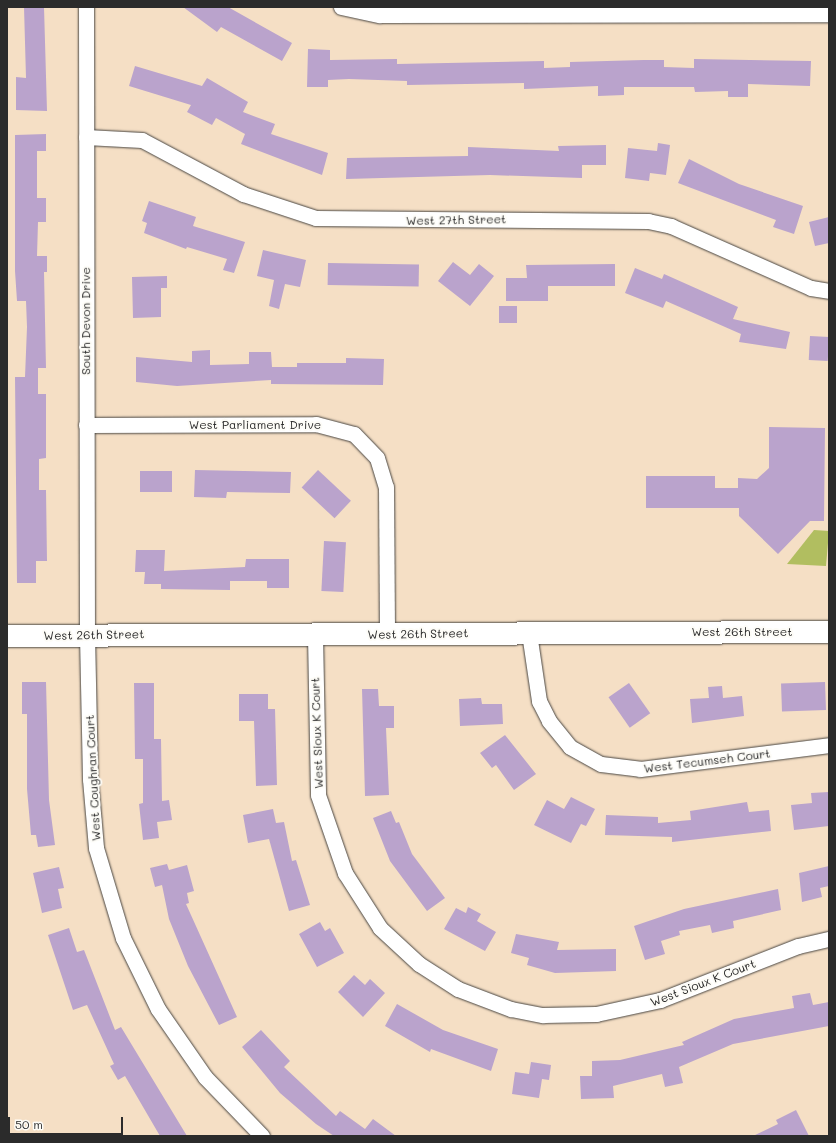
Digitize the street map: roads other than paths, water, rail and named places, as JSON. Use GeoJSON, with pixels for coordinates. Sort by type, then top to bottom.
{"type":"FeatureCollection","features":[{"type":"Feature","properties":{"kind":"main road","name":"West 26th Street"},"geometry":{"type":"LineString","coordinates":[[7,636],[829,632]]}},
{"type":"Feature","properties":{"kind":"street","name":"South Devon Drive"},"geometry":{"type":"LineString","coordinates":[[86,7],[87,635]]}},
{"type":"Feature","properties":{"kind":"street"},"geometry":{"type":"LineString","coordinates":[[341,7],[380,15],[829,14]]}},
{"type":"Feature","properties":{"kind":"street","name":"West 27th Street"},"geometry":{"type":"LineString","coordinates":[[86,137],[142,140],[243,194],[316,218],[648,221],[671,226],[811,288],[829,291]]}},
{"type":"Feature","properties":{"kind":"street","name":"West Parliament Drive"},"geometry":{"type":"LineString","coordinates":[[86,425],[316,424],[354,434],[378,458],[386,487],[387,635]]}},
{"type":"Feature","properties":{"kind":"street","name":"West Tecumseh Court"},"geometry":{"type":"LineString","coordinates":[[529,633],[539,701],[549,721],[570,747],[601,764],[640,769],[829,745]]}},
{"type":"Feature","properties":{"kind":"street","name":"West Coughran Court"},"geometry":{"type":"LineString","coordinates":[[87,635],[94,828],[100,862],[123,938],[158,1009],[178,1040],[205,1077],[262,1136]]}},
{"type":"Feature","properties":{"kind":"street","name":"West Sioux K Court"},"geometry":{"type":"LineString","coordinates":[[315,635],[318,796],[342,866],[353,891],[380,928],[419,964],[458,989],[511,1009],[543,1015],[596,1014],[660,1000],[798,946],[829,939]]}}]}
